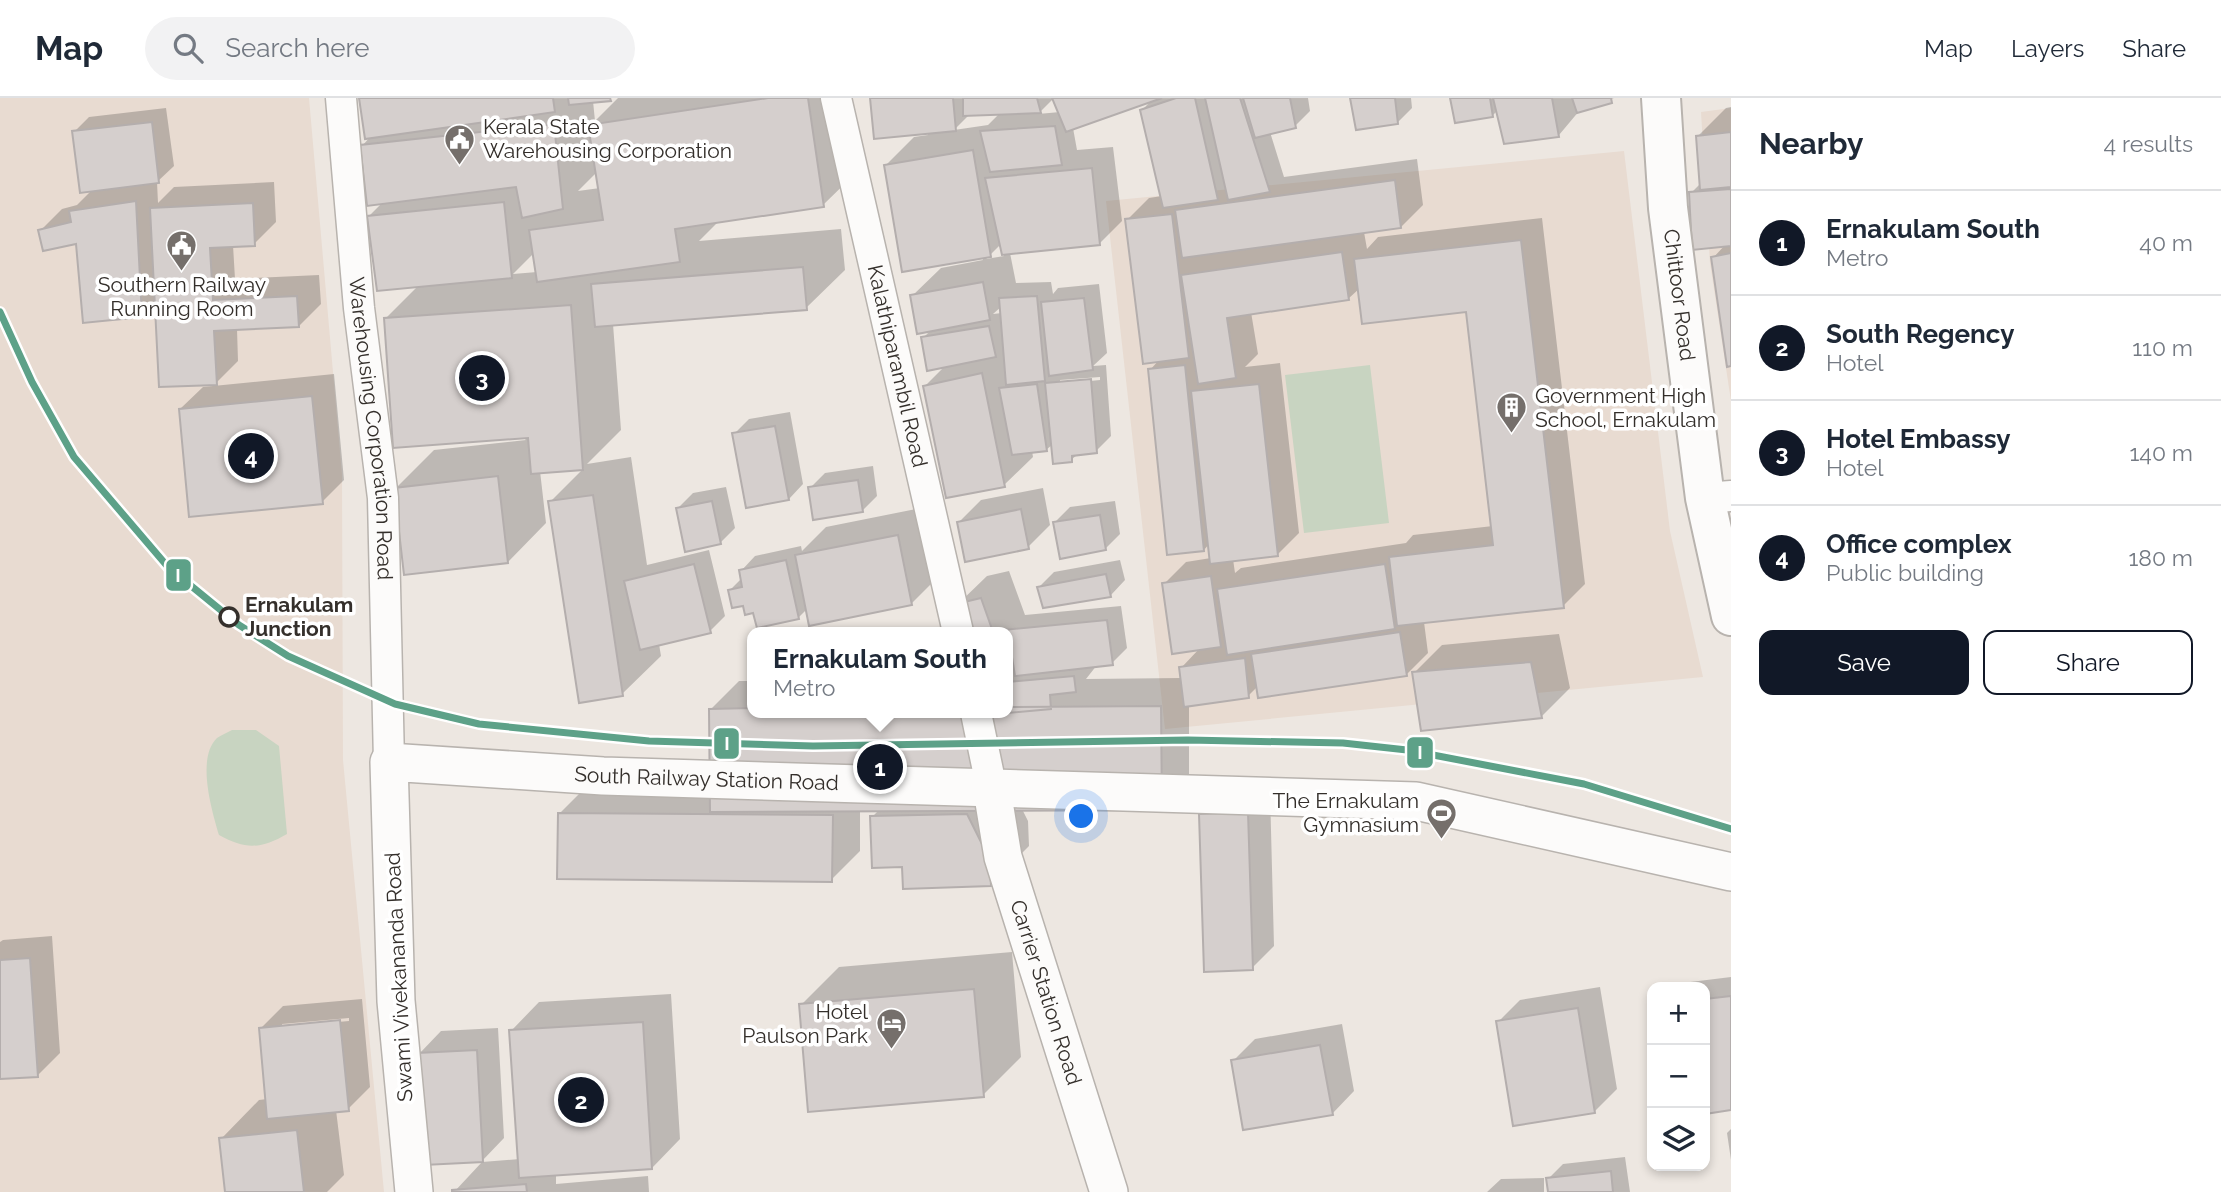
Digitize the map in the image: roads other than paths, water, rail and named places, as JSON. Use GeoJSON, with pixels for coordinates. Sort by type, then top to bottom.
{"type":"FeatureCollection","features":[{"type":"Feature","properties":{"kind":"main road","name":"Chittoor Road"},"geometry":{"type":"LineString","coordinates":[[1661,98],[1668,208],[1718,497],[1731,616]]}},
{"type":"Feature","properties":{"kind":"street","name":"Warehousing Corporation Road"},"geometry":{"type":"LineString","coordinates":[[341,98],[359,308],[383,498],[389,762]]}},
{"type":"Feature","properties":{"kind":"street","name":"Kalathiparambil Road"},"geometry":{"type":"LineString","coordinates":[[836,98],[957,627]]}},
{"type":"Feature","properties":{"kind":"street"},"geometry":{"type":"LineString","coordinates":[[977,718],[992,790]]}},
{"type":"Feature","properties":{"kind":"street","name":"South Railway Station Road"},"geometry":{"type":"LineString","coordinates":[[389,762],[603,776],[992,790],[1204,792],[1416,801],[1731,872]]}},
{"type":"Feature","properties":{"kind":"street","name":"Swami Vivekananda Road"},"geometry":{"type":"LineString","coordinates":[[389,762],[396,1001],[414,1192]]}},
{"type":"Feature","properties":{"kind":"street","name":"Carrier Station Road"},"geometry":{"type":"LineString","coordinates":[[992,790],[1003,857],[1109,1192]]}},
{"type":"Feature","properties":{"kind":"place","name":"Kerala State Warehousing Corporation"},"geometry":{"type":"Point","coordinates":[460,166]}},
{"type":"Feature","properties":{"kind":"place","name":"Southern Railway Running Room"},"geometry":{"type":"Point","coordinates":[182,272]}},
{"type":"Feature","properties":{"kind":"place","name":"Hotel Embassy"},"geometry":{"type":"Point","coordinates":[482,378]}},
{"type":"Feature","properties":{"kind":"place","name":"Government High School, Ernakulam"},"geometry":{"type":"Point","coordinates":[1512,435]}},
{"type":"Feature","properties":{"kind":"place","name":"Office complex"},"geometry":{"type":"Point","coordinates":[251,456]}},
{"type":"Feature","properties":{"kind":"place","name":"Ernakulam Junction"},"geometry":{"type":"Point","coordinates":[229,617]}},
{"type":"Feature","properties":{"kind":"place","name":"Ernakulam South"},"geometry":{"type":"Point","coordinates":[880,767]}},
{"type":"Feature","properties":{"kind":"place","name":"The Ernakulam Gymnasium"},"geometry":{"type":"Point","coordinates":[1442,840]}},
{"type":"Feature","properties":{"kind":"place","name":"Hotel Paulson Park"},"geometry":{"type":"Point","coordinates":[891,1051]}},
{"type":"Feature","properties":{"kind":"place","name":"South Regency"},"geometry":{"type":"Point","coordinates":[581,1100]}}]}
